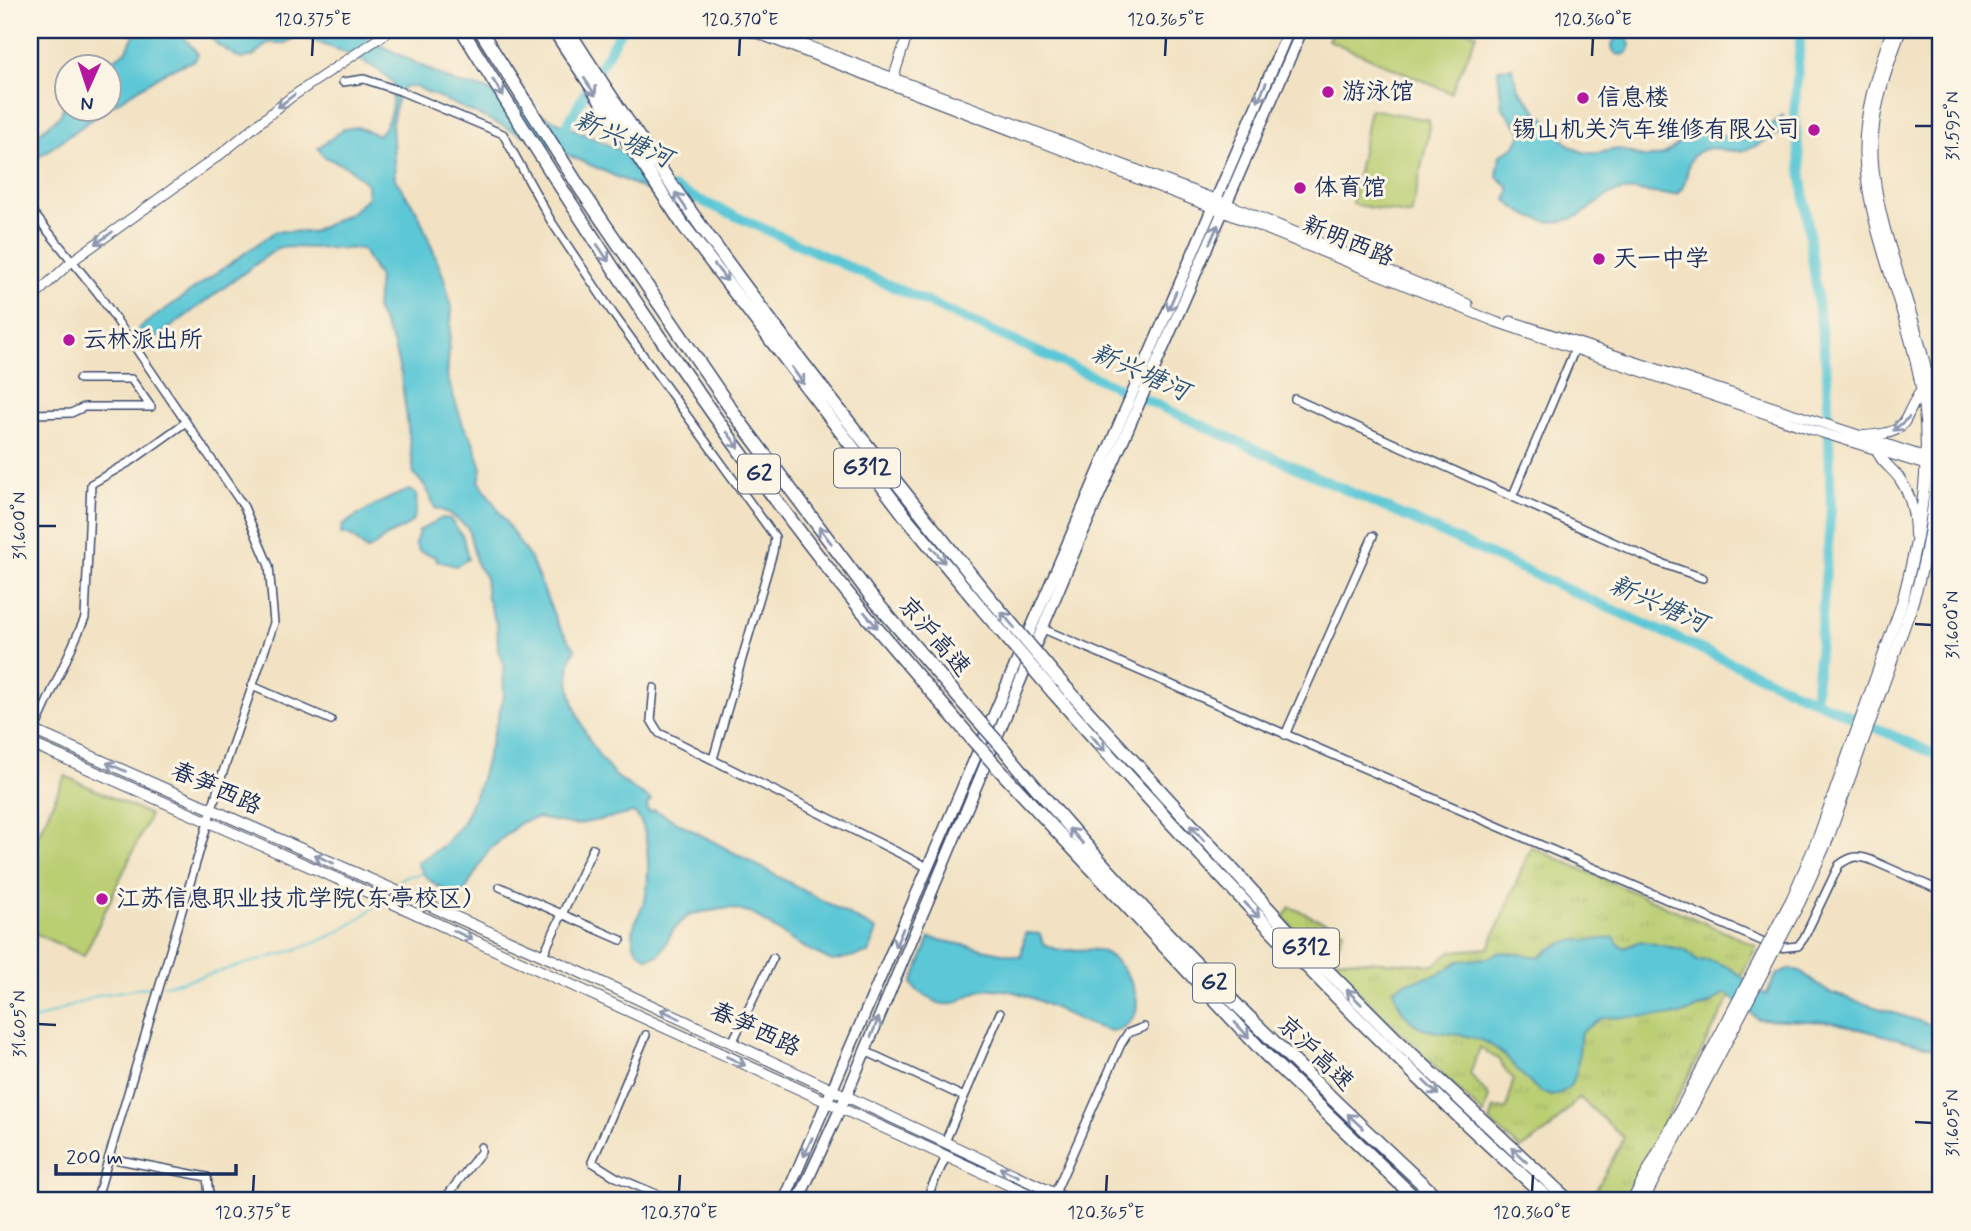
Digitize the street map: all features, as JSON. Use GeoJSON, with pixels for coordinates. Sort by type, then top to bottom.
{"type":"FeatureCollection","features":[{"type":"Feature","properties":{"kind":"highway","name":"京沪高速"},"geometry":{"type":"LineString","coordinates":[[462,30],[565,196],[722,426],[854,600],[995,765],[1264,1053],[1418,1201]]}},
{"type":"Feature","properties":{"kind":"highway","name":"京沪高速"},"geometry":{"type":"LineString","coordinates":[[480,30],[580,188],[735,415],[862,584],[1003,748],[1065,825],[1134,901],[1285,1056],[1441,1201]]}},
{"type":"Feature","properties":{"kind":"highway","name":"G312"},"geometry":{"type":"LineString","coordinates":[[554,30],[683,225],[762,317],[989,597],[1056,686],[1167,820],[1314,975],[1551,1201]]}},
{"type":"Feature","properties":{"kind":"highway","name":"G312"},"geometry":{"type":"LineString","coordinates":[[568,30],[689,213],[842,435],[983,610],[1298,941],[1399,1042],[1569,1201]]}},
{"type":"Feature","properties":{"kind":"main road"},"geometry":{"type":"LineString","coordinates":[[784,1201],[1289,30]]}},
{"type":"Feature","properties":{"kind":"main road"},"geometry":{"type":"LineString","coordinates":[[798,1201],[846,1096],[1041,628],[1302,30]]}},
{"type":"Feature","properties":{"kind":"main road"},"geometry":{"type":"LineString","coordinates":[[1643,1201],[1800,902],[1828,839],[1906,608],[1934,463],[1913,348],[1873,220],[1864,162],[1868,107],[1892,30]]}},
{"type":"Feature","properties":{"kind":"main road"},"geometry":{"type":"LineString","coordinates":[[1632,1201],[1792,898],[1819,835],[1928,547],[1934,463],[1933,405],[1928,376],[1881,219],[1872,162],[1876,108],[1901,30]]}},
{"type":"Feature","properties":{"kind":"main road"},"geometry":{"type":"LineString","coordinates":[[1928,376],[1941,403]]}},
{"type":"Feature","properties":{"kind":"main road"},"geometry":{"type":"LineString","coordinates":[[1863,436],[1878,435],[1900,428],[1906,422],[1922,390]]}},
{"type":"Feature","properties":{"kind":"main road"},"geometry":{"type":"LineString","coordinates":[[1877,450],[1879,457],[1901,480],[1909,495],[1913,508],[1916,553]]}},
{"type":"Feature","properties":{"kind":"main road"},"geometry":{"type":"LineString","coordinates":[[1928,547],[1934,542],[1941,524]]}},
{"type":"Feature","properties":{"kind":"main road","name":"春笋西路"},"geometry":{"type":"LineString","coordinates":[[32,730],[600,981],[1071,1201]]}},
{"type":"Feature","properties":{"kind":"main road","name":"春笋西路"},"geometry":{"type":"LineString","coordinates":[[30,743],[401,906],[827,1104],[1044,1201]]}},
{"type":"Feature","properties":{"kind":"main road"},"geometry":{"type":"LineString","coordinates":[[593,995],[600,981]]}},
{"type":"Feature","properties":{"kind":"street"},"geometry":{"type":"LineString","coordinates":[[30,300],[72,261],[220,154],[341,61],[391,30]]}},
{"type":"Feature","properties":{"kind":"street","name":"新明西路"},"geometry":{"type":"LineString","coordinates":[[748,30],[1213,203],[1498,317],[1813,426]]}},
{"type":"Feature","properties":{"kind":"street","name":"新明西路"},"geometry":{"type":"LineString","coordinates":[[766,30],[892,83]]}},
{"type":"Feature","properties":{"kind":"street"},"geometry":{"type":"LineString","coordinates":[[892,83],[909,30]]}},
{"type":"Feature","properties":{"kind":"street"},"geometry":{"type":"LineString","coordinates":[[343,82],[364,79],[503,134],[551,222],[607,305],[775,537],[773,552],[713,759]]}},
{"type":"Feature","properties":{"kind":"street","name":"新明西路"},"geometry":{"type":"LineString","coordinates":[[1226,208],[1496,322],[1847,436],[1877,450],[1934,463]]}},
{"type":"Feature","properties":{"kind":"street"},"geometry":{"type":"LineString","coordinates":[[30,209],[72,261],[244,507],[270,566],[274,623],[211,809],[96,1201]]}},
{"type":"Feature","properties":{"kind":"street"},"geometry":{"type":"LineString","coordinates":[[1513,495],[1575,349]]}},
{"type":"Feature","properties":{"kind":"street"},"geometry":{"type":"LineString","coordinates":[[31,414],[71,413],[84,407],[151,407],[131,379],[79,379]]}},
{"type":"Feature","properties":{"kind":"street"},"geometry":{"type":"LineString","coordinates":[[1296,399],[1655,561],[1703,578]]}},
{"type":"Feature","properties":{"kind":"street"},"geometry":{"type":"LineString","coordinates":[[32,730],[85,618],[91,484],[134,460],[186,422]]}},
{"type":"Feature","properties":{"kind":"street","name":"新明西路"},"geometry":{"type":"LineString","coordinates":[[1847,436],[1863,436],[1934,463]]}},
{"type":"Feature","properties":{"kind":"street"},"geometry":{"type":"LineString","coordinates":[[1286,735],[1373,536]]}},
{"type":"Feature","properties":{"kind":"street"},"geometry":{"type":"LineString","coordinates":[[1041,628],[1778,948],[1798,946],[1839,865],[1848,858],[1859,856],[1871,860],[1941,891]]}},
{"type":"Feature","properties":{"kind":"street"},"geometry":{"type":"LineString","coordinates":[[252,686],[331,720]]}},
{"type":"Feature","properties":{"kind":"street"},"geometry":{"type":"LineString","coordinates":[[654,688],[651,720],[655,728],[929,868]]}},
{"type":"Feature","properties":{"kind":"street"},"geometry":{"type":"LineString","coordinates":[[543,956],[593,848]]}},
{"type":"Feature","properties":{"kind":"street"},"geometry":{"type":"LineString","coordinates":[[500,887],[621,940]]}},
{"type":"Feature","properties":{"kind":"street"},"geometry":{"type":"LineString","coordinates":[[732,1043],[773,958]]}},
{"type":"Feature","properties":{"kind":"street"},"geometry":{"type":"LineString","coordinates":[[945,1142],[1000,1013]]}},
{"type":"Feature","properties":{"kind":"street"},"geometry":{"type":"LineString","coordinates":[[1055,1194],[1121,1044],[1128,1032],[1144,1027]]}},
{"type":"Feature","properties":{"kind":"street"},"geometry":{"type":"LineString","coordinates":[[646,1035],[592,1162],[616,1177],[673,1201]]}},
{"type":"Feature","properties":{"kind":"street"},"geometry":{"type":"LineString","coordinates":[[865,1051],[964,1097]]}},
{"type":"Feature","properties":{"kind":"street"},"geometry":{"type":"LineString","coordinates":[[443,1201],[481,1152],[481,1147]]}},
{"type":"Feature","properties":{"kind":"street"},"geometry":{"type":"LineString","coordinates":[[925,1201],[946,1157]]}},
{"type":"Feature","properties":{"kind":"street"},"geometry":{"type":"LineString","coordinates":[[108,1158],[207,1177],[209,1195],[217,1201]]}},
{"type":"Feature","properties":{"kind":"green space"},"geometry":{"type":"Polygon","coordinates":[[[1333,30],[1466,30],[1477,34],[1451,93],[1328,40],[1333,30]]]}},
{"type":"Feature","properties":{"kind":"green space"},"geometry":{"type":"Polygon","coordinates":[[[1370,109],[1429,120],[1430,128],[1411,215],[1352,204],[1370,109]]]}},
{"type":"Feature","properties":{"kind":"green space"},"geometry":{"type":"Polygon","coordinates":[[[65,776],[150,815],[84,956],[30,931],[30,852],[65,776]]]}},
{"type":"Feature","properties":{"kind":"green space"},"geometry":{"type":"Polygon","coordinates":[[[1531,847],[1757,946],[1623,1201],[1590,1201],[1624,1138],[1579,1097],[1550,1129],[1521,1149],[1490,1122],[1494,1108],[1507,1109],[1513,1080],[1497,1058],[1480,1048],[1470,1074],[1489,1096],[1484,1115],[1283,918],[1290,907],[1344,930],[1332,959],[1434,965],[1452,951],[1489,948],[1531,847]]]}},
{"type":"Feature","properties":{"kind":"water"},"geometry":{"type":"Polygon","coordinates":[[[136,30],[178,30],[198,54],[195,60],[169,70],[122,99],[122,54],[127,50],[136,30]]]}},
{"type":"Feature","properties":{"kind":"water"},"geometry":{"type":"Polygon","coordinates":[[[203,30],[350,30],[456,83],[483,88],[624,152],[655,194],[416,87],[404,87],[398,95],[392,123],[395,179],[418,213],[444,278],[452,308],[447,376],[463,425],[472,439],[482,468],[479,481],[531,560],[558,625],[575,649],[570,663],[572,696],[592,745],[614,774],[651,800],[647,805],[648,812],[655,810],[877,930],[869,953],[832,961],[797,944],[753,914],[730,908],[690,914],[674,929],[659,955],[648,958],[633,942],[634,928],[646,896],[648,864],[643,827],[633,813],[575,825],[537,818],[521,822],[488,851],[463,894],[443,889],[420,869],[417,863],[444,845],[463,822],[479,786],[504,696],[503,661],[498,651],[497,626],[487,598],[485,576],[477,565],[468,528],[449,513],[435,508],[426,487],[414,474],[401,374],[393,343],[376,309],[379,278],[362,249],[279,247],[149,343],[136,338],[139,328],[276,231],[312,232],[351,213],[368,197],[367,184],[348,167],[324,157],[318,148],[344,129],[357,127],[378,135],[389,118],[393,83],[363,61],[299,36],[285,43],[268,43],[253,56],[241,59],[218,45],[203,30]]]}},
{"type":"Feature","properties":{"kind":"water"},"geometry":{"type":"Polygon","coordinates":[[[1617,37],[1625,37],[1630,46],[1628,53],[1617,55],[1612,50],[1612,42],[1617,37]]]}},
{"type":"Feature","properties":{"kind":"water"},"geometry":{"type":"Polygon","coordinates":[[[1512,67],[1518,88],[1565,142],[1579,151],[1600,153],[1620,149],[1643,157],[1653,157],[1669,151],[1693,132],[1708,132],[1742,139],[1761,132],[1783,115],[1781,132],[1748,149],[1731,151],[1712,148],[1698,152],[1690,161],[1684,184],[1677,194],[1633,191],[1612,193],[1575,218],[1544,221],[1533,218],[1506,200],[1510,191],[1497,177],[1500,155],[1515,146],[1522,132],[1502,107],[1498,69],[1512,67]]]}},
{"type":"Feature","properties":{"kind":"water"},"geometry":{"type":"Polygon","coordinates":[[[52,122],[88,122],[30,163],[30,140],[52,122]]]}},
{"type":"Feature","properties":{"kind":"water"},"geometry":{"type":"Polygon","coordinates":[[[410,490],[416,494],[417,505],[411,523],[385,537],[375,546],[367,550],[351,536],[341,534],[342,526],[358,515],[410,490]]]}},
{"type":"Feature","properties":{"kind":"water"},"geometry":{"type":"Polygon","coordinates":[[[442,518],[450,519],[463,537],[468,559],[456,566],[437,561],[436,557],[419,551],[415,544],[419,531],[442,518]]]}},
{"type":"Feature","properties":{"kind":"water"},"geometry":{"type":"Polygon","coordinates":[[[1025,933],[1040,934],[1043,943],[1050,947],[1063,950],[1097,950],[1113,959],[1133,987],[1137,1007],[1132,1019],[1122,1028],[1112,1031],[1081,1021],[1035,999],[1004,990],[980,990],[955,1003],[941,1004],[918,991],[912,984],[930,938],[1021,957],[1025,933]]]}},
{"type":"Feature","properties":{"kind":"water"},"geometry":{"type":"Polygon","coordinates":[[[1614,937],[1619,945],[1625,948],[1640,941],[1685,950],[1697,961],[1706,960],[1724,965],[1766,995],[1777,974],[1788,969],[1800,971],[1828,992],[1941,1028],[1941,1050],[1832,1022],[1758,1019],[1726,993],[1711,1003],[1680,1015],[1603,1018],[1581,1032],[1574,1080],[1561,1093],[1551,1096],[1534,1087],[1509,1059],[1494,1047],[1464,1036],[1422,1028],[1410,1021],[1401,1008],[1394,989],[1405,983],[1439,974],[1459,961],[1487,958],[1501,952],[1540,957],[1568,941],[1614,937]]]}},
{"type":"Feature","properties":{"kind":"waterway"},"geometry":{"type":"LineString","coordinates":[[560,137],[621,30]]}},
{"type":"Feature","properties":{"kind":"waterway"},"geometry":{"type":"LineString","coordinates":[[1801,30],[1794,115],[1827,374],[1831,509],[1815,701]]}},
{"type":"Feature","properties":{"kind":"waterway","name":"新兴塘河"},"geometry":{"type":"LineString","coordinates":[[673,188],[1941,757]]}},
{"type":"Feature","properties":{"kind":"waterway"},"geometry":{"type":"LineString","coordinates":[[394,887],[403,877],[422,874]]}},
{"type":"Feature","properties":{"kind":"waterway"},"geometry":{"type":"LineString","coordinates":[[164,985],[277,956],[314,943],[348,926],[380,901]]}},
{"type":"Feature","properties":{"kind":"waterway"},"geometry":{"type":"LineString","coordinates":[[30,1022],[99,995],[155,986]]}},
{"type":"Feature","properties":{"kind":"place","name":"游泳馆"},"geometry":{"type":"Point","coordinates":[1328,92]}},
{"type":"Feature","properties":{"kind":"place","name":"信息楼"},"geometry":{"type":"Point","coordinates":[1583,98]}},
{"type":"Feature","properties":{"kind":"place","name":"锡山机关汽车维修有限公司"},"geometry":{"type":"Point","coordinates":[1814,130]}},
{"type":"Feature","properties":{"kind":"place","name":"体育馆"},"geometry":{"type":"Point","coordinates":[1300,188]}},
{"type":"Feature","properties":{"kind":"place","name":"天一中学"},"geometry":{"type":"Point","coordinates":[1599,259]}},
{"type":"Feature","properties":{"kind":"place","name":"云林派出所"},"geometry":{"type":"Point","coordinates":[69,340]}},
{"type":"Feature","properties":{"kind":"place","name":"江苏信息职业技术学院(东亭校区)"},"geometry":{"type":"Point","coordinates":[102,899]}}]}
